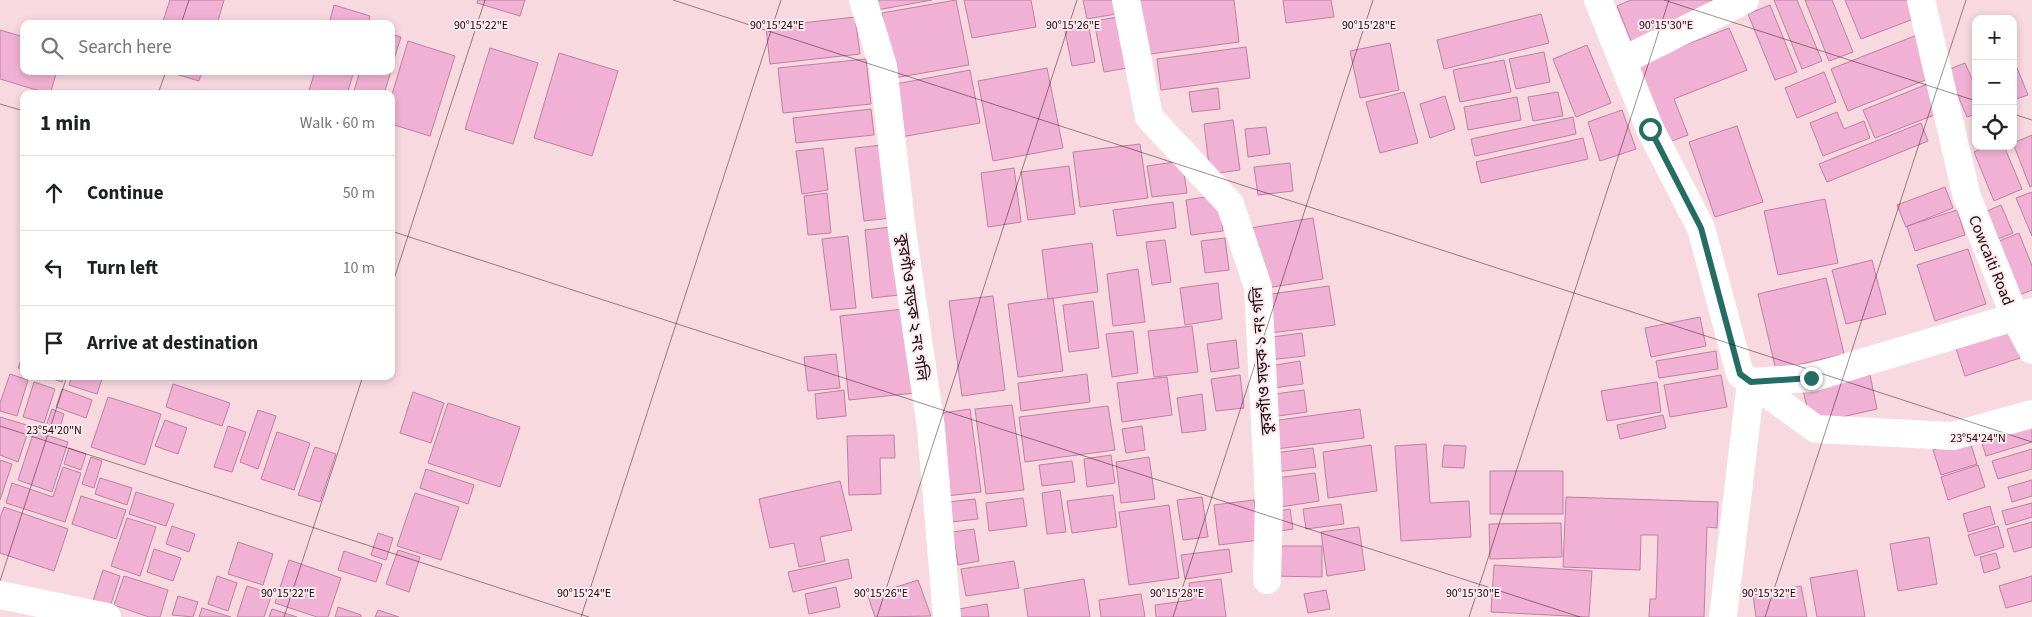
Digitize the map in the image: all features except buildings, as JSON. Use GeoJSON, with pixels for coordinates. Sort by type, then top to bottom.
{"type":"FeatureCollection","features":[{"type":"Feature","properties":{"kind":"street","name":"কুরগাঁও সড়ক ২ নং গলি"},"geometry":{"type":"LineString","coordinates":[[863,0],[883,66],[902,231],[931,428],[946,617]]}},
{"type":"Feature","properties":{"kind":"street","name":"কুরগাঁও সড়ক ১ নং গলি"},"geometry":{"type":"LineString","coordinates":[[1126,0],[1149,117],[1230,204],[1258,287],[1270,500],[1267,580]]}},
{"type":"Feature","properties":{"kind":"street"},"geometry":{"type":"LineString","coordinates":[[1598,0],[1624,60],[1650,129],[1701,228],[1740,374],[1816,429],[1953,436],[2032,414]]}},
{"type":"Feature","properties":{"kind":"street"},"geometry":{"type":"LineString","coordinates":[[1624,60],[1745,0]]}},
{"type":"Feature","properties":{"kind":"street","name":"Cowcaiti Road"},"geometry":{"type":"LineString","coordinates":[[1921,0],[1967,196],[2024,315],[2032,350]]}},
{"type":"Feature","properties":{"kind":"street"},"geometry":{"type":"LineString","coordinates":[[1751,382],[1811,378],[2024,315]]}},
{"type":"Feature","properties":{"kind":"street"},"geometry":{"type":"LineString","coordinates":[[1723,617],[1751,382]]}},
{"type":"Feature","properties":{"kind":"street"},"geometry":{"type":"LineString","coordinates":[[0,596],[107,617]]}},
{"type":"Feature","properties":{"kind":"route"},"geometry":{"type":"LineString","coordinates":[[1650,129],[1701,228],[1740,374],[1751,382],[1811,378]]}}]}
